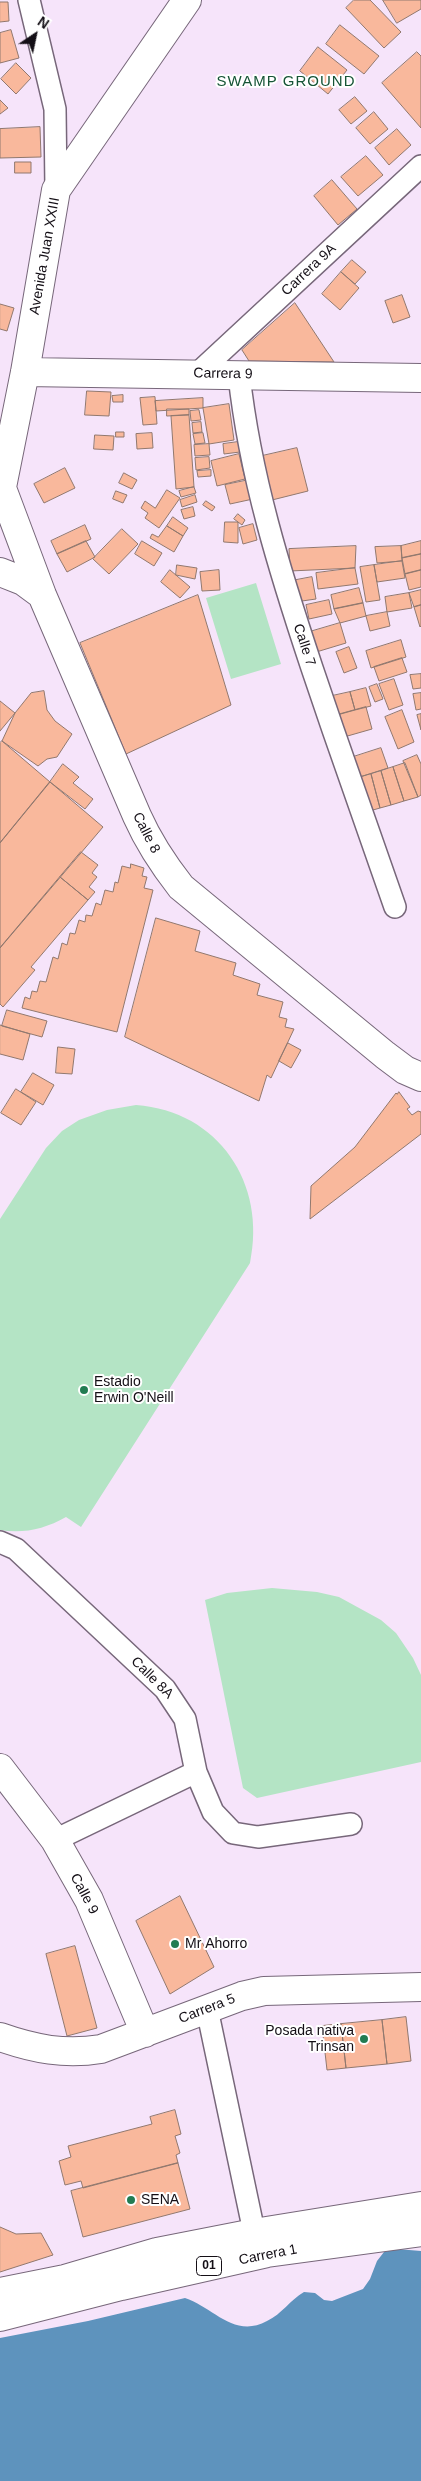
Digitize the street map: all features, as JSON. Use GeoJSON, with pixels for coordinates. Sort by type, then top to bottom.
{"type":"FeatureCollection","features":[{"type":"Feature","properties":{"kind":"main road","name":"Avenida Juan XXIII"},"geometry":{"type":"LineString","coordinates":[[1,494],[25,372],[56,190],[187,0]]}},
{"type":"Feature","properties":{"kind":"main road","name":"Carrera 9"},"geometry":{"type":"LineString","coordinates":[[25,372],[421,378]]}},
{"type":"Feature","properties":{"kind":"main road","name":"Calle 8"},"geometry":{"type":"LineString","coordinates":[[1,494],[42,595],[147,838],[164,865],[182,888],[377,1049],[405,1070],[421,1077]]}},
{"type":"Feature","properties":{"kind":"main road"},"geometry":{"type":"LineString","coordinates":[[0,572],[24,582],[42,595]]}},
{"type":"Feature","properties":{"kind":"main road","name":"Calle 9"},"geometry":{"type":"LineString","coordinates":[[0,1768],[54,1840],[89,1900],[144,2033]]}},
{"type":"Feature","properties":{"kind":"main road","name":"Carrera 5"},"geometry":{"type":"LineString","coordinates":[[0,2037],[43,2050],[84,2052],[101,2049],[242,1996],[264,1991],[421,1987]]}},
{"type":"Feature","properties":{"kind":"main road","name":"Carrera 1"},"geometry":{"type":"LineString","coordinates":[[0,2317],[121,2286],[256,2244],[421,2206]]}},
{"type":"Feature","properties":{"kind":"main road","name":"Carrera 1"},"geometry":{"type":"LineString","coordinates":[[0,2292],[65,2279],[157,2252],[421,2232]]}},
{"type":"Feature","properties":{"kind":"street"},"geometry":{"type":"LineString","coordinates":[[29,0],[55,109],[56,190]]}},
{"type":"Feature","properties":{"kind":"street","name":"Carrera 9A"},"geometry":{"type":"LineString","coordinates":[[197,374],[421,166]]}},
{"type":"Feature","properties":{"kind":"street","name":"Calle 7"},"geometry":{"type":"LineString","coordinates":[[239,375],[254,473],[272,542],[345,767],[395,908]]}},
{"type":"Feature","properties":{"kind":"street","name":"Calle 8A"},"geometry":{"type":"LineString","coordinates":[[0,1542],[16,1549],[165,1689],[185,1719],[196,1772],[213,1812],[233,1833],[258,1837],[351,1824]]}},
{"type":"Feature","properties":{"kind":"street"},"geometry":{"type":"LineString","coordinates":[[54,1840],[196,1772]]}},
{"type":"Feature","properties":{"kind":"street"},"geometry":{"type":"LineString","coordinates":[[207,2009],[256,2244]]}},
{"type":"Feature","properties":{"kind":"green space"},"geometry":{"type":"Polygon","coordinates":[[[256,583],[281,664],[231,679],[206,598],[256,583]]]}},
{"type":"Feature","properties":{"kind":"green space","name":"Estadio Erwin O'Neill"},"geometry":{"type":"Polygon","coordinates":[[[136,1105],[165,1110],[191,1121],[213,1137],[230,1157],[243,1180],[251,1206],[253,1234],[250,1263],[81,1527],[66,1517],[34,1530],[0,1530],[0,1219],[46,1148],[62,1131],[79,1120],[107,1110],[136,1105]]]}},
{"type":"Feature","properties":{"kind":"green space"},"geometry":{"type":"Polygon","coordinates":[[[272,1588],[317,1592],[339,1597],[381,1620],[396,1633],[413,1658],[421,1675],[421,1762],[257,1798],[243,1788],[205,1600],[227,1593],[272,1588]]]}},
{"type":"Feature","properties":{"kind":"water"},"geometry":{"type":"Polygon","coordinates":[[[397,2249],[421,2251],[421,2481],[0,2481],[0,2338],[88,2321],[185,2298],[234,2324],[255,2326],[272,2318],[304,2292],[315,2293],[324,2300],[332,2301],[363,2289],[370,2279],[377,2261],[384,2252],[397,2249]]]}},
{"type":"Feature","properties":{"kind":"building"},"geometry":{"type":"Polygon","coordinates":[[[354,0],[370,0],[401,32],[384,48],[346,8],[354,0]]]}},
{"type":"Feature","properties":{"kind":"building"},"geometry":{"type":"Polygon","coordinates":[[[383,0],[421,0],[421,9],[397,23],[383,0]]]}},
{"type":"Feature","properties":{"kind":"building"},"geometry":{"type":"Polygon","coordinates":[[[0,2],[8,2],[9,21],[0,22],[0,2]]]}},
{"type":"Feature","properties":{"kind":"building"},"geometry":{"type":"Polygon","coordinates":[[[340,25],[379,56],[364,74],[326,44],[340,25]]]}},
{"type":"Feature","properties":{"kind":"building"},"geometry":{"type":"Polygon","coordinates":[[[11,30],[19,58],[0,63],[0,33],[11,30]]]}},
{"type":"Feature","properties":{"kind":"building"},"geometry":{"type":"Polygon","coordinates":[[[318,47],[347,70],[328,94],[300,71],[318,47]]]}},
{"type":"Feature","properties":{"kind":"building"},"geometry":{"type":"Polygon","coordinates":[[[417,52],[421,56],[421,128],[382,83],[417,52]]]}},
{"type":"Feature","properties":{"kind":"building"},"geometry":{"type":"Polygon","coordinates":[[[16,63],[31,78],[16,94],[1,79],[16,63]]]}},
{"type":"Feature","properties":{"kind":"building"},"geometry":{"type":"Polygon","coordinates":[[[355,97],[367,111],[351,124],[339,110],[355,97]]]}},
{"type":"Feature","properties":{"kind":"building"},"geometry":{"type":"Polygon","coordinates":[[[0,100],[8,108],[0,114],[0,100]]]}},
{"type":"Feature","properties":{"kind":"building"},"geometry":{"type":"Polygon","coordinates":[[[374,112],[388,129],[370,144],[356,128],[374,112]]]}},
{"type":"Feature","properties":{"kind":"building"},"geometry":{"type":"Polygon","coordinates":[[[40,127],[41,157],[0,158],[0,129],[40,127]]]}},
{"type":"Feature","properties":{"kind":"building"},"geometry":{"type":"Polygon","coordinates":[[[397,129],[411,145],[389,165],[375,148],[397,129]]]}},
{"type":"Feature","properties":{"kind":"building"},"geometry":{"type":"Polygon","coordinates":[[[366,156],[383,175],[358,196],[341,177],[366,156]]]}},
{"type":"Feature","properties":{"kind":"building"},"geometry":{"type":"Polygon","coordinates":[[[15,162],[31,162],[31,173],[15,173],[15,162]]]}},
{"type":"Feature","properties":{"kind":"building"},"geometry":{"type":"Polygon","coordinates":[[[332,180],[357,209],[338,225],[314,196],[332,180]]]}},
{"type":"Feature","properties":{"kind":"building"},"geometry":{"type":"Polygon","coordinates":[[[352,260],[366,272],[355,284],[341,272],[352,260]]]}},
{"type":"Feature","properties":{"kind":"building"},"geometry":{"type":"Polygon","coordinates":[[[341,272],[359,288],[340,310],[322,294],[341,272]]]}},
{"type":"Feature","properties":{"kind":"building"},"geometry":{"type":"Polygon","coordinates":[[[402,295],[410,317],[393,323],[385,301],[402,295]]]}},
{"type":"Feature","properties":{"kind":"building"},"geometry":{"type":"Polygon","coordinates":[[[295,303],[334,362],[249,361],[242,350],[295,303]]]}},
{"type":"Feature","properties":{"kind":"building"},"geometry":{"type":"Polygon","coordinates":[[[0,304],[14,308],[7,331],[0,329],[0,304]]]}},
{"type":"Feature","properties":{"kind":"building"},"geometry":{"type":"Polygon","coordinates":[[[87,391],[111,392],[109,416],[85,415],[87,391]]]}},
{"type":"Feature","properties":{"kind":"building"},"geometry":{"type":"Polygon","coordinates":[[[123,395],[123,402],[113,402],[112,396],[123,395]]]}},
{"type":"Feature","properties":{"kind":"building"},"geometry":{"type":"Polygon","coordinates":[[[155,397],[157,424],[143,425],[140,398],[155,397]]]}},
{"type":"Feature","properties":{"kind":"building"},"geometry":{"type":"Polygon","coordinates":[[[203,398],[203,408],[156,411],[155,401],[203,398]]]}},
{"type":"Feature","properties":{"kind":"building"},"geometry":{"type":"Polygon","coordinates":[[[229,404],[234,440],[209,444],[203,408],[229,404]]]}},
{"type":"Feature","properties":{"kind":"building"},"geometry":{"type":"Polygon","coordinates":[[[167,409],[189,409],[189,415],[167,416],[167,409]]]}},
{"type":"Feature","properties":{"kind":"building"},"geometry":{"type":"Polygon","coordinates":[[[199,410],[201,420],[191,421],[190,411],[199,410]]]}},
{"type":"Feature","properties":{"kind":"building"},"geometry":{"type":"Polygon","coordinates":[[[189,415],[194,487],[176,489],[171,416],[189,415]]]}},
{"type":"Feature","properties":{"kind":"building"},"geometry":{"type":"Polygon","coordinates":[[[201,422],[202,432],[193,433],[192,423],[201,422]]]}},
{"type":"Feature","properties":{"kind":"building"},"geometry":{"type":"Polygon","coordinates":[[[116,432],[124,432],[124,437],[116,437],[116,432]]]}},
{"type":"Feature","properties":{"kind":"building"},"geometry":{"type":"Polygon","coordinates":[[[152,433],[153,448],[137,449],[136,434],[152,433]]]}},
{"type":"Feature","properties":{"kind":"building"},"geometry":{"type":"Polygon","coordinates":[[[203,433],[205,443],[195,444],[193,434],[203,433]]]}},
{"type":"Feature","properties":{"kind":"building"},"geometry":{"type":"Polygon","coordinates":[[[95,435],[114,436],[113,450],[94,449],[95,435]]]}},
{"type":"Feature","properties":{"kind":"building"},"geometry":{"type":"Polygon","coordinates":[[[238,442],[240,452],[224,454],[223,444],[238,442]]]}},
{"type":"Feature","properties":{"kind":"building"},"geometry":{"type":"Polygon","coordinates":[[[209,444],[210,455],[195,456],[194,445],[209,444]]]}},
{"type":"Feature","properties":{"kind":"building"},"geometry":{"type":"Polygon","coordinates":[[[297,448],[308,491],[272,500],[262,456],[297,448]]]}},
{"type":"Feature","properties":{"kind":"building"},"geometry":{"type":"Polygon","coordinates":[[[239,454],[245,479],[217,486],[211,461],[239,454]]]}},
{"type":"Feature","properties":{"kind":"building"},"geometry":{"type":"Polygon","coordinates":[[[209,457],[210,468],[196,470],[195,458],[209,457]]]}},
{"type":"Feature","properties":{"kind":"building"},"geometry":{"type":"Polygon","coordinates":[[[65,468],[75,488],[44,503],[34,484],[65,468]]]}},
{"type":"Feature","properties":{"kind":"building"},"geometry":{"type":"Polygon","coordinates":[[[211,470],[211,476],[198,477],[197,471],[211,470]]]}},
{"type":"Feature","properties":{"kind":"building"},"geometry":{"type":"Polygon","coordinates":[[[124,473],[137,480],[132,489],[119,483],[124,473]]]}},
{"type":"Feature","properties":{"kind":"building"},"geometry":{"type":"Polygon","coordinates":[[[249,480],[253,499],[230,504],[225,485],[249,480]]]}},
{"type":"Feature","properties":{"kind":"building"},"geometry":{"type":"Polygon","coordinates":[[[194,487],[196,493],[181,497],[179,491],[194,487]]]}},
{"type":"Feature","properties":{"kind":"building"},"geometry":{"type":"Polygon","coordinates":[[[167,490],[180,498],[159,528],[145,518],[148,513],[141,508],[145,501],[155,508],[167,490]]]}},
{"type":"Feature","properties":{"kind":"building"},"geometry":{"type":"Polygon","coordinates":[[[116,491],[127,495],[123,503],[113,499],[116,491]]]}},
{"type":"Feature","properties":{"kind":"building"},"geometry":{"type":"Polygon","coordinates":[[[195,495],[197,502],[182,507],[180,500],[195,495]]]}},
{"type":"Feature","properties":{"kind":"building"},"geometry":{"type":"Polygon","coordinates":[[[206,501],[215,507],[212,511],[203,505],[206,501]]]}},
{"type":"Feature","properties":{"kind":"building"},"geometry":{"type":"Polygon","coordinates":[[[193,507],[195,516],[184,519],[181,510],[193,507]]]}},
{"type":"Feature","properties":{"kind":"building"},"geometry":{"type":"Polygon","coordinates":[[[238,514],[245,520],[242,525],[234,519],[238,514]]]}},
{"type":"Feature","properties":{"kind":"building"},"geometry":{"type":"Polygon","coordinates":[[[173,517],[188,528],[183,536],[167,526],[173,517]]]}},
{"type":"Feature","properties":{"kind":"building"},"geometry":{"type":"Polygon","coordinates":[[[225,522],[238,522],[238,543],[224,542],[225,522]]]}},
{"type":"Feature","properties":{"kind":"building"},"geometry":{"type":"Polygon","coordinates":[[[253,524],[257,540],[243,544],[239,528],[253,524]]]}},
{"type":"Feature","properties":{"kind":"building"},"geometry":{"type":"Polygon","coordinates":[[[85,525],[91,539],[57,554],[51,541],[85,525]]]}},
{"type":"Feature","properties":{"kind":"building"},"geometry":{"type":"Polygon","coordinates":[[[167,526],[183,536],[174,552],[150,538],[152,534],[158,537],[167,526]]]}},
{"type":"Feature","properties":{"kind":"building"},"geometry":{"type":"Polygon","coordinates":[[[122,529],[138,544],[109,574],[93,559],[122,529]]]}},
{"type":"Feature","properties":{"kind":"building"},"geometry":{"type":"Polygon","coordinates":[[[86,541],[95,557],[67,572],[57,554],[86,541]]]}},
{"type":"Feature","properties":{"kind":"building"},"geometry":{"type":"Polygon","coordinates":[[[142,541],[162,553],[154,566],[135,554],[142,541]]]}},
{"type":"Feature","properties":{"kind":"building"},"geometry":{"type":"Polygon","coordinates":[[[421,541],[421,554],[402,558],[401,546],[421,541]]]}},
{"type":"Feature","properties":{"kind":"building"},"geometry":{"type":"Polygon","coordinates":[[[356,546],[355,568],[290,571],[289,549],[356,546]]]}},
{"type":"Feature","properties":{"kind":"building"},"geometry":{"type":"Polygon","coordinates":[[[401,546],[402,561],[377,563],[375,547],[401,546]]]}},
{"type":"Feature","properties":{"kind":"building"},"geometry":{"type":"Polygon","coordinates":[[[421,554],[421,570],[405,574],[402,558],[421,554]]]}},
{"type":"Feature","properties":{"kind":"building"},"geometry":{"type":"Polygon","coordinates":[[[402,561],[405,578],[377,582],[374,565],[402,561]]]}},
{"type":"Feature","properties":{"kind":"building"},"geometry":{"type":"Polygon","coordinates":[[[177,565],[197,568],[195,579],[176,575],[177,565]]]}},
{"type":"Feature","properties":{"kind":"building"},"geometry":{"type":"Polygon","coordinates":[[[374,565],[380,600],[366,602],[360,567],[374,565]]]}},
{"type":"Feature","properties":{"kind":"building"},"geometry":{"type":"Polygon","coordinates":[[[355,568],[358,584],[318,589],[316,573],[355,568]]]}},
{"type":"Feature","properties":{"kind":"building"},"geometry":{"type":"Polygon","coordinates":[[[170,570],[190,587],[180,598],[161,582],[170,570]]]}},
{"type":"Feature","properties":{"kind":"building"},"geometry":{"type":"Polygon","coordinates":[[[219,570],[220,590],[202,591],[200,572],[219,570]]]}},
{"type":"Feature","properties":{"kind":"building"},"geometry":{"type":"Polygon","coordinates":[[[421,570],[421,587],[409,590],[405,574],[421,570]]]}},
{"type":"Feature","properties":{"kind":"building"},"geometry":{"type":"Polygon","coordinates":[[[312,577],[316,599],[295,602],[291,581],[312,577]]]}},
{"type":"Feature","properties":{"kind":"building"},"geometry":{"type":"Polygon","coordinates":[[[359,588],[363,603],[334,609],[331,595],[359,588]]]}},
{"type":"Feature","properties":{"kind":"building"},"geometry":{"type":"Polygon","coordinates":[[[421,590],[421,605],[414,607],[409,593],[421,590]]]}},
{"type":"Feature","properties":{"kind":"building"},"geometry":{"type":"Polygon","coordinates":[[[409,593],[412,608],[387,612],[385,597],[409,593]]]}},
{"type":"Feature","properties":{"kind":"building"},"geometry":{"type":"Polygon","coordinates":[[[198,595],[231,705],[126,754],[80,643],[198,595]]]}},
{"type":"Feature","properties":{"kind":"building"},"geometry":{"type":"Polygon","coordinates":[[[329,600],[332,614],[309,619],[306,605],[329,600]]]}},
{"type":"Feature","properties":{"kind":"building"},"geometry":{"type":"Polygon","coordinates":[[[363,603],[366,616],[340,623],[334,609],[363,603]]]}},
{"type":"Feature","properties":{"kind":"building"},"geometry":{"type":"Polygon","coordinates":[[[421,605],[421,626],[420,627],[414,607],[421,605]]]}},
{"type":"Feature","properties":{"kind":"building"},"geometry":{"type":"Polygon","coordinates":[[[387,612],[390,626],[370,631],[366,616],[387,612]]]}},
{"type":"Feature","properties":{"kind":"building"},"geometry":{"type":"Polygon","coordinates":[[[340,623],[346,643],[313,653],[306,633],[340,623]]]}},
{"type":"Feature","properties":{"kind":"building"},"geometry":{"type":"Polygon","coordinates":[[[401,640],[406,657],[371,668],[366,651],[401,640]]]}},
{"type":"Feature","properties":{"kind":"building"},"geometry":{"type":"Polygon","coordinates":[[[349,647],[357,668],[344,673],[336,652],[349,647]]]}},
{"type":"Feature","properties":{"kind":"building"},"geometry":{"type":"Polygon","coordinates":[[[402,658],[407,672],[379,681],[374,667],[402,658]]]}},
{"type":"Feature","properties":{"kind":"building"},"geometry":{"type":"Polygon","coordinates":[[[421,674],[421,688],[413,689],[410,675],[421,674]]]}},
{"type":"Feature","properties":{"kind":"building"},"geometry":{"type":"Polygon","coordinates":[[[394,679],[403,705],[389,710],[379,684],[394,679]]]}},
{"type":"Feature","properties":{"kind":"building"},"geometry":{"type":"Polygon","coordinates":[[[377,684],[383,699],[375,702],[369,687],[377,684]]]}},
{"type":"Feature","properties":{"kind":"building"},"geometry":{"type":"Polygon","coordinates":[[[366,688],[371,706],[355,710],[350,692],[366,688]]]}},
{"type":"Feature","properties":{"kind":"building"},"geometry":{"type":"Polygon","coordinates":[[[44,691],[47,710],[55,721],[72,734],[57,757],[47,759],[38,766],[2,741],[15,713],[31,693],[44,691]]]}},
{"type":"Feature","properties":{"kind":"building"},"geometry":{"type":"Polygon","coordinates":[[[350,692],[355,710],[337,715],[332,696],[350,692]]]}},
{"type":"Feature","properties":{"kind":"building"},"geometry":{"type":"Polygon","coordinates":[[[421,693],[421,709],[416,710],[413,694],[421,693]]]}},
{"type":"Feature","properties":{"kind":"building"},"geometry":{"type":"Polygon","coordinates":[[[0,701],[15,713],[0,731],[0,701]]]}},
{"type":"Feature","properties":{"kind":"building"},"geometry":{"type":"Polygon","coordinates":[[[366,707],[372,729],[344,737],[337,715],[366,707]]]}},
{"type":"Feature","properties":{"kind":"building"},"geometry":{"type":"Polygon","coordinates":[[[402,710],[414,742],[398,749],[385,717],[402,710]]]}},
{"type":"Feature","properties":{"kind":"building"},"geometry":{"type":"Polygon","coordinates":[[[421,714],[421,730],[417,715],[421,714]]]}},
{"type":"Feature","properties":{"kind":"building"},"geometry":{"type":"Polygon","coordinates":[[[2,741],[50,782],[0,843],[0,743],[2,741]]]}},
{"type":"Feature","properties":{"kind":"building"},"geometry":{"type":"Polygon","coordinates":[[[381,748],[388,768],[357,778],[350,758],[381,748]]]}},
{"type":"Feature","properties":{"kind":"building"},"geometry":{"type":"Polygon","coordinates":[[[417,755],[421,764],[421,795],[418,797],[403,761],[417,755]]]}},
{"type":"Feature","properties":{"kind":"building"},"geometry":{"type":"Polygon","coordinates":[[[405,763],[418,797],[404,801],[393,767],[405,763]]]}},
{"type":"Feature","properties":{"kind":"building"},"geometry":{"type":"Polygon","coordinates":[[[63,764],[79,777],[73,783],[93,799],[85,809],[50,782],[63,764]]]}},
{"type":"Feature","properties":{"kind":"building"},"geometry":{"type":"Polygon","coordinates":[[[393,767],[404,801],[391,805],[381,771],[393,767]]]}},
{"type":"Feature","properties":{"kind":"building"},"geometry":{"type":"Polygon","coordinates":[[[381,771],[391,805],[380,808],[371,774],[381,771]]]}},
{"type":"Feature","properties":{"kind":"building"},"geometry":{"type":"Polygon","coordinates":[[[371,774],[380,808],[366,812],[357,778],[371,774]]]}},
{"type":"Feature","properties":{"kind":"building"},"geometry":{"type":"Polygon","coordinates":[[[50,782],[103,827],[0,948],[0,843],[50,782]]]}},
{"type":"Feature","properties":{"kind":"building"},"geometry":{"type":"Polygon","coordinates":[[[81,852],[98,865],[92,873],[97,877],[89,887],[95,892],[88,900],[60,877],[81,852]]]}},
{"type":"Feature","properties":{"kind":"building"},"geometry":{"type":"Polygon","coordinates":[[[131,864],[144,868],[142,876],[147,877],[144,888],[153,890],[117,1032],[22,1008],[25,997],[30,999],[32,991],[37,992],[40,981],[46,982],[53,957],[58,959],[62,943],[67,945],[70,933],[75,934],[79,920],[85,922],[86,915],[92,916],[96,903],[101,905],[105,890],[113,892],[115,882],[118,883],[122,866],[130,868],[131,864]]]}},
{"type":"Feature","properties":{"kind":"building"},"geometry":{"type":"Polygon","coordinates":[[[60,877],[88,900],[31,967],[35,970],[3,1007],[0,1004],[0,948],[60,877]]]}},
{"type":"Feature","properties":{"kind":"building"},"geometry":{"type":"Polygon","coordinates":[[[156,918],[200,931],[195,951],[236,963],[233,975],[260,984],[257,995],[283,1002],[279,1017],[287,1019],[285,1027],[294,1029],[271,1078],[267,1075],[259,1101],[125,1037],[156,918]]]}},
{"type":"Feature","properties":{"kind":"building"},"geometry":{"type":"Polygon","coordinates":[[[7,1010],[47,1021],[42,1037],[2,1026],[7,1010]]]}},
{"type":"Feature","properties":{"kind":"building"},"geometry":{"type":"Polygon","coordinates":[[[0,1025],[30,1034],[23,1060],[0,1054],[0,1025]]]}},
{"type":"Feature","properties":{"kind":"building"},"geometry":{"type":"Polygon","coordinates":[[[288,1043],[301,1050],[291,1068],[279,1061],[288,1043]]]}},
{"type":"Feature","properties":{"kind":"building"},"geometry":{"type":"Polygon","coordinates":[[[58,1047],[75,1049],[72,1074],[56,1073],[58,1047]]]}},
{"type":"Feature","properties":{"kind":"building"},"geometry":{"type":"Polygon","coordinates":[[[33,1073],[54,1085],[43,1105],[21,1092],[33,1073]]]}},
{"type":"Feature","properties":{"kind":"building"},"geometry":{"type":"Polygon","coordinates":[[[16,1089],[36,1102],[21,1125],[1,1113],[16,1089]]]}},
{"type":"Feature","properties":{"kind":"building"},"geometry":{"type":"Polygon","coordinates":[[[399,1092],[410,1107],[407,1109],[412,1115],[418,1111],[421,1112],[421,1134],[310,1219],[311,1186],[355,1147],[396,1093],[399,1092]]]}},
{"type":"Feature","properties":{"kind":"building","name":"Mr Ahorro"},"geometry":{"type":"Polygon","coordinates":[[[180,1896],[214,1967],[170,1994],[136,1921],[180,1896]]]}},
{"type":"Feature","properties":{"kind":"building"},"geometry":{"type":"Polygon","coordinates":[[[75,1946],[97,2028],[67,2036],[46,1954],[75,1946]]]}},
{"type":"Feature","properties":{"kind":"building"},"geometry":{"type":"Polygon","coordinates":[[[406,2017],[411,2061],[387,2064],[382,2020],[406,2017]]]}},
{"type":"Feature","properties":{"kind":"building"},"geometry":{"type":"Polygon","coordinates":[[[382,2020],[387,2064],[346,2068],[341,2024],[382,2020]]]}},
{"type":"Feature","properties":{"kind":"building"},"geometry":{"type":"Polygon","coordinates":[[[341,2024],[346,2068],[327,2070],[322,2026],[341,2024]]]}},
{"type":"Feature","properties":{"kind":"building"},"geometry":{"type":"Polygon","coordinates":[[[175,2110],[181,2134],[175,2136],[180,2153],[176,2155],[178,2163],[83,2188],[81,2181],[65,2185],[59,2161],[71,2157],[68,2146],[152,2124],[150,2117],[175,2110]]]}},
{"type":"Feature","properties":{"kind":"building","name":"SENA"},"geometry":{"type":"Polygon","coordinates":[[[178,2163],[190,2209],[83,2237],[71,2191],[178,2163]]]}},
{"type":"Feature","properties":{"kind":"building"},"geometry":{"type":"Polygon","coordinates":[[[0,2227],[16,2234],[41,2233],[53,2255],[0,2272],[0,2227]]]}},
{"type":"Feature","properties":{"kind":"place","name":"Estadio Erwin O'Neill"},"geometry":{"type":"Point","coordinates":[84,1390]}},
{"type":"Feature","properties":{"kind":"place","name":"Mr Ahorro"},"geometry":{"type":"Point","coordinates":[175,1944]}},
{"type":"Feature","properties":{"kind":"place","name":"Posada nativa Trinsan"},"geometry":{"type":"Point","coordinates":[364,2039]}},
{"type":"Feature","properties":{"kind":"place","name":"SENA"},"geometry":{"type":"Point","coordinates":[131,2200]}},
{"type":"Feature","properties":{"kind":"district","name":"SWAMP GROUND"},"geometry":{"type":"Point","coordinates":[286,82]}}]}
